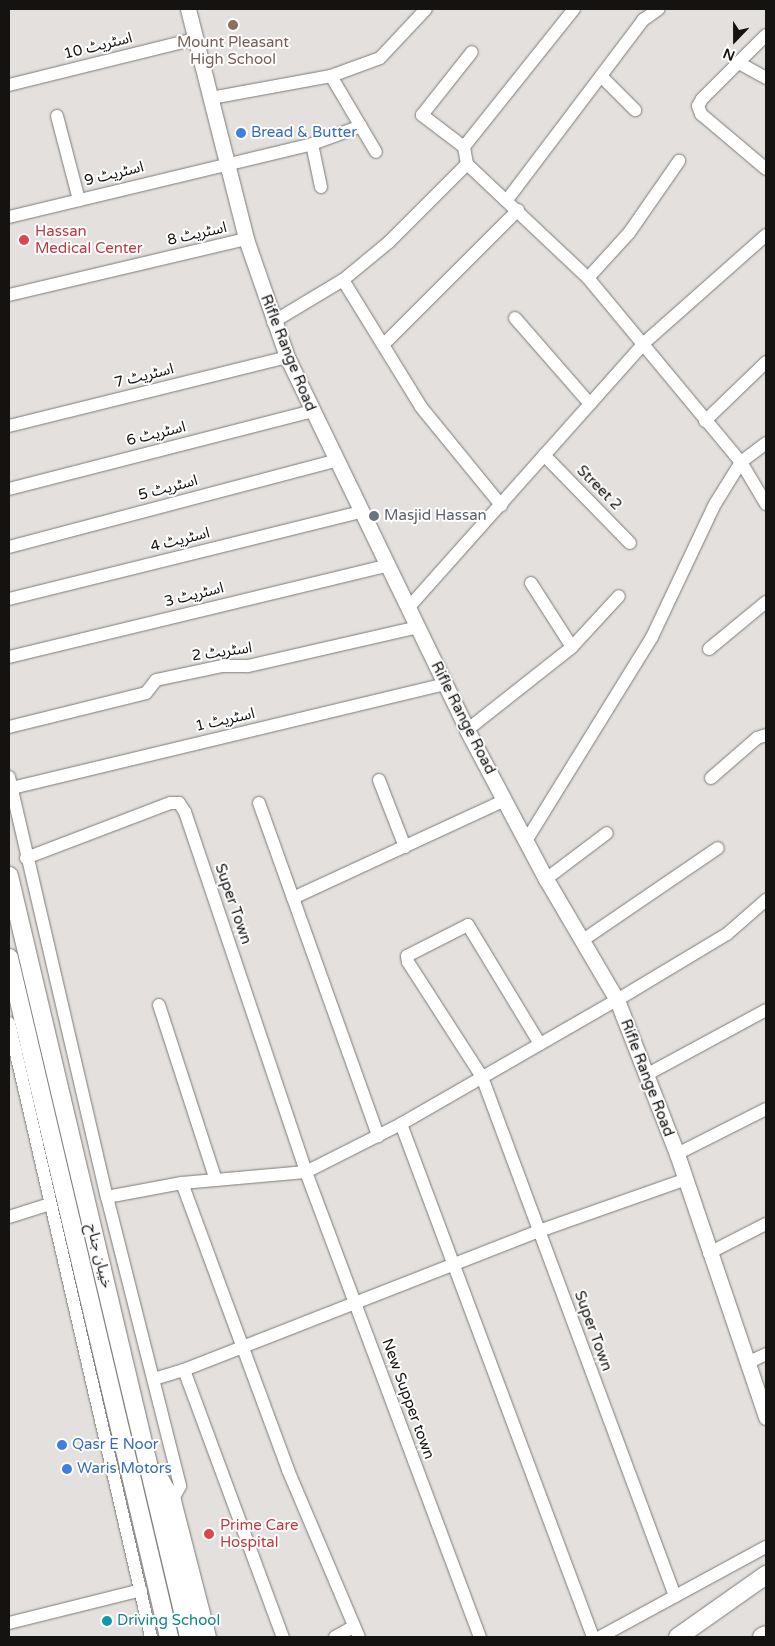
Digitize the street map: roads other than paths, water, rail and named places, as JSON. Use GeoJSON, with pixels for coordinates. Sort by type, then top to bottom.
{"type":"FeatureCollection","features":[{"type":"Feature","properties":{"kind":"main road","name":"خیبان جناح"},"geometry":{"type":"LineString","coordinates":[[9,876],[189,1637]]}},
{"type":"Feature","properties":{"kind":"main road","name":"خیبان جناح"},"geometry":{"type":"LineString","coordinates":[[9,958],[169,1637]]}},
{"type":"Feature","properties":{"kind":"main road"},"geometry":{"type":"LineString","coordinates":[[149,1462],[172,1501],[207,1637]]}},
{"type":"Feature","properties":{"kind":"main road"},"geometry":{"type":"LineString","coordinates":[[678,1637],[714,1614],[766,1575]]}},
{"type":"Feature","properties":{"kind":"main road"},"geometry":{"type":"LineString","coordinates":[[714,1614],[766,1589]]}},
{"type":"Feature","properties":{"kind":"main road"},"geometry":{"type":"LineString","coordinates":[[762,1637],[766,1635]]}},
{"type":"Feature","properties":{"kind":"street","name":"Rifle Range Road"},"geometry":{"type":"LineString","coordinates":[[188,9],[246,239],[273,322],[287,357],[360,512],[388,565],[468,730],[546,879],[617,1000],[676,1154],[766,1417]]}},
{"type":"Feature","properties":{"kind":"street"},"geometry":{"type":"LineString","coordinates":[[211,98],[331,76],[380,58],[426,9]]}},
{"type":"Feature","properties":{"kind":"street"},"geometry":{"type":"LineString","coordinates":[[464,148],[574,9]]}},
{"type":"Feature","properties":{"kind":"street"},"geometry":{"type":"LineString","coordinates":[[507,200],[602,77],[643,20],[659,9]]}},
{"type":"Feature","properties":{"kind":"street"},"geometry":{"type":"LineString","coordinates":[[766,35],[702,99],[698,106],[701,114],[766,169]]}},
{"type":"Feature","properties":{"kind":"street","name":"اسٹریٹ 10"},"geometry":{"type":"LineString","coordinates":[[9,85],[196,39]]}},
{"type":"Feature","properties":{"kind":"street"},"geometry":{"type":"LineString","coordinates":[[472,52],[422,115],[464,148],[467,164],[588,278],[644,343],[705,421],[741,462],[766,504]]}},
{"type":"Feature","properties":{"kind":"street"},"geometry":{"type":"LineString","coordinates":[[739,63],[766,78]]}},
{"type":"Feature","properties":{"kind":"street"},"geometry":{"type":"LineString","coordinates":[[331,76],[376,152]]}},
{"type":"Feature","properties":{"kind":"street"},"geometry":{"type":"LineString","coordinates":[[602,77],[635,110]]}},
{"type":"Feature","properties":{"kind":"street"},"geometry":{"type":"LineString","coordinates":[[57,116],[78,200]]}},
{"type":"Feature","properties":{"kind":"street","name":"اسٹریٹ 9"},"geometry":{"type":"LineString","coordinates":[[9,217],[312,144],[361,126]]}},
{"type":"Feature","properties":{"kind":"street"},"geometry":{"type":"LineString","coordinates":[[312,144],[320,187]]}},
{"type":"Feature","properties":{"kind":"street"},"geometry":{"type":"LineString","coordinates":[[588,278],[628,233],[679,161]]}},
{"type":"Feature","properties":{"kind":"street"},"geometry":{"type":"LineString","coordinates":[[273,322],[343,280],[389,242],[467,164]]}},
{"type":"Feature","properties":{"kind":"street"},"geometry":{"type":"LineString","coordinates":[[383,346],[518,210]]}},
{"type":"Feature","properties":{"kind":"street"},"geometry":{"type":"LineString","coordinates":[[409,608],[644,343],[766,235]]}},
{"type":"Feature","properties":{"kind":"street","name":"اسٹریٹ 8"},"geometry":{"type":"LineString","coordinates":[[9,294],[246,239]]}},
{"type":"Feature","properties":{"kind":"street"},"geometry":{"type":"LineString","coordinates":[[343,280],[421,407],[501,505]]}},
{"type":"Feature","properties":{"kind":"street"},"geometry":{"type":"LineString","coordinates":[[515,318],[590,404]]}},
{"type":"Feature","properties":{"kind":"street","name":"اسٹریٹ 7"},"geometry":{"type":"LineString","coordinates":[[9,426],[287,357]]}},
{"type":"Feature","properties":{"kind":"street"},"geometry":{"type":"LineString","coordinates":[[705,421],[766,362]]}},
{"type":"Feature","properties":{"kind":"street","name":"اسٹریٹ 6"},"geometry":{"type":"LineString","coordinates":[[9,489],[312,411]]}},
{"type":"Feature","properties":{"kind":"street"},"geometry":{"type":"LineString","coordinates":[[526,841],[652,637],[715,504],[741,462],[766,443]]}},
{"type":"Feature","properties":{"kind":"street","name":"Street 2"},"geometry":{"type":"LineString","coordinates":[[544,455],[630,543]]}},
{"type":"Feature","properties":{"kind":"street","name":"اسٹریٹ 5"},"geometry":{"type":"LineString","coordinates":[[9,547],[336,461]]}},
{"type":"Feature","properties":{"kind":"street","name":"اسٹریٹ 4"},"geometry":{"type":"LineString","coordinates":[[9,599],[360,512]]}},
{"type":"Feature","properties":{"kind":"street","name":"اسٹریٹ 3"},"geometry":{"type":"LineString","coordinates":[[9,657],[388,565]]}},
{"type":"Feature","properties":{"kind":"street"},"geometry":{"type":"LineString","coordinates":[[531,583],[572,646]]}},
{"type":"Feature","properties":{"kind":"street"},"geometry":{"type":"LineString","coordinates":[[468,730],[572,646],[619,596]]}},
{"type":"Feature","properties":{"kind":"street"},"geometry":{"type":"LineString","coordinates":[[709,649],[766,602]]}},
{"type":"Feature","properties":{"kind":"street","name":"اسٹریٹ 2"},"geometry":{"type":"LineString","coordinates":[[9,727],[146,693],[156,680],[222,666],[248,666],[418,627]]}},
{"type":"Feature","properties":{"kind":"street","name":"اسٹریٹ 1"},"geometry":{"type":"LineString","coordinates":[[10,782],[445,684]]}},
{"type":"Feature","properties":{"kind":"street"},"geometry":{"type":"LineString","coordinates":[[711,778],[757,738],[766,735]]}},
{"type":"Feature","properties":{"kind":"street"},"geometry":{"type":"LineString","coordinates":[[378,780],[405,847]]}},
{"type":"Feature","properties":{"kind":"street"},"geometry":{"type":"LineString","coordinates":[[10,782],[26,858],[107,1197],[180,1486],[172,1501]]}},
{"type":"Feature","properties":{"kind":"street"},"geometry":{"type":"LineString","coordinates":[[293,898],[505,800]]}},
{"type":"Feature","properties":{"kind":"street","name":"Super Town"},"geometry":{"type":"LineString","coordinates":[[26,858],[170,803],[179,803],[185,812],[306,1172]]}},
{"type":"Feature","properties":{"kind":"street"},"geometry":{"type":"LineString","coordinates":[[259,803],[378,1136]]}},
{"type":"Feature","properties":{"kind":"street"},"geometry":{"type":"LineString","coordinates":[[546,879],[607,833]]}},
{"type":"Feature","properties":{"kind":"street"},"geometry":{"type":"LineString","coordinates":[[583,940],[718,848]]}},
{"type":"Feature","properties":{"kind":"street"},"geometry":{"type":"LineString","coordinates":[[107,1197],[182,1183],[306,1172],[401,1124],[617,1000],[727,934],[764,908]]}},
{"type":"Feature","properties":{"kind":"street","name":"Super Town"},"geometry":{"type":"LineString","coordinates":[[540,1044],[468,925],[407,956],[408,962],[482,1077],[675,1596]]}},
{"type":"Feature","properties":{"kind":"street"},"geometry":{"type":"LineString","coordinates":[[160,1006],[216,1180]]}},
{"type":"Feature","properties":{"kind":"street"},"geometry":{"type":"LineString","coordinates":[[646,1075],[766,1010]]}},
{"type":"Feature","properties":{"kind":"street"},"geometry":{"type":"LineString","coordinates":[[9,1023],[151,1637]]}},
{"type":"Feature","properties":{"kind":"street"},"geometry":{"type":"LineString","coordinates":[[676,1154],[766,1109]]}},
{"type":"Feature","properties":{"kind":"street"},"geometry":{"type":"LineString","coordinates":[[401,1124],[593,1637]]}},
{"type":"Feature","properties":{"kind":"street","name":"New Supper town"},"geometry":{"type":"LineString","coordinates":[[306,1172],[480,1637]]}},
{"type":"Feature","properties":{"kind":"street"},"geometry":{"type":"LineString","coordinates":[[154,1379],[243,1348],[539,1231],[684,1180]]}},
{"type":"Feature","properties":{"kind":"street"},"geometry":{"type":"LineString","coordinates":[[182,1183],[288,1470],[356,1632],[335,1637]]}},
{"type":"Feature","properties":{"kind":"street"},"geometry":{"type":"LineString","coordinates":[[9,1217],[50,1204]]}},
{"type":"Feature","properties":{"kind":"street"},"geometry":{"type":"LineString","coordinates":[[709,1253],[766,1224]]}},
{"type":"Feature","properties":{"kind":"street"},"geometry":{"type":"LineString","coordinates":[[747,1363],[766,1354]]}},
{"type":"Feature","properties":{"kind":"street"},"geometry":{"type":"LineString","coordinates":[[184,1370],[283,1637]]}},
{"type":"Feature","properties":{"kind":"street"},"geometry":{"type":"LineString","coordinates":[[600,1637],[766,1547]]}},
{"type":"Feature","properties":{"kind":"street"},"geometry":{"type":"LineString","coordinates":[[9,1623],[141,1590]]}},
{"type":"Feature","properties":{"kind":"place","name":"Mount Pleasant High School"},"geometry":{"type":"Point","coordinates":[233,25]}},
{"type":"Feature","properties":{"kind":"place","name":"Bread & Butter"},"geometry":{"type":"Point","coordinates":[241,133]}},
{"type":"Feature","properties":{"kind":"place","name":"Hassan Medical Center"},"geometry":{"type":"Point","coordinates":[24,240]}},
{"type":"Feature","properties":{"kind":"place","name":"Masjid Hassan"},"geometry":{"type":"Point","coordinates":[374,516]}},
{"type":"Feature","properties":{"kind":"place","name":"Qasr E Noor"},"geometry":{"type":"Point","coordinates":[62,1445]}},
{"type":"Feature","properties":{"kind":"place","name":"Waris Motors"},"geometry":{"type":"Point","coordinates":[67,1469]}},
{"type":"Feature","properties":{"kind":"place","name":"Prime Care Hospital"},"geometry":{"type":"Point","coordinates":[209,1534]}},
{"type":"Feature","properties":{"kind":"place","name":"Driving School"},"geometry":{"type":"Point","coordinates":[107,1621]}}]}
